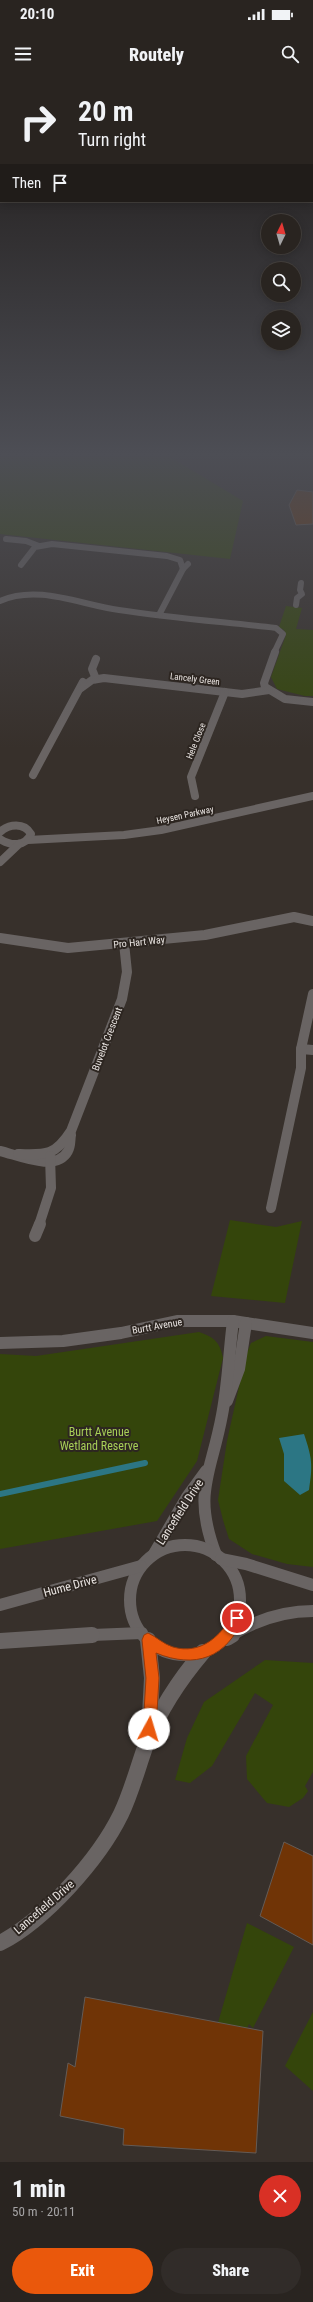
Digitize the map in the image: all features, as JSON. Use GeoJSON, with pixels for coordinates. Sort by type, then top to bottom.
{"type":"FeatureCollection","features":[{"type":"Feature","properties":{"kind":"street"},"geometry":{"type":"LineString","coordinates":[[21,565],[29,554]]}},
{"type":"Feature","properties":{"kind":"street"},"geometry":{"type":"LineString","coordinates":[[149,554],[167,556],[180,560],[183,569],[159,615]]}},
{"type":"Feature","properties":{"kind":"street"},"geometry":{"type":"LineString","coordinates":[[296,605],[297,598],[305,595],[300,590],[301,583]]}},
{"type":"Feature","properties":{"kind":"street"},"geometry":{"type":"LineString","coordinates":[[0,601],[4,594],[33,595],[93,602],[117,610],[246,625],[272,630],[276,633],[278,642],[264,683],[269,690],[285,698],[313,702]]}},
{"type":"Feature","properties":{"kind":"street"},"geometry":{"type":"LineString","coordinates":[[33,775],[81,688],[95,677],[91,667],[96,658]]}},
{"type":"Feature","properties":{"kind":"street","name":"Lancely Green"},"geometry":{"type":"LineString","coordinates":[[95,677],[225,692],[254,694],[269,690]]}},
{"type":"Feature","properties":{"kind":"street","name":"Hele Close"},"geometry":{"type":"LineString","coordinates":[[195,796],[191,777],[225,692]]}},
{"type":"Feature","properties":{"kind":"street","name":"Heysen Parkway"},"geometry":{"type":"LineString","coordinates":[[18,844],[28,840],[60,837],[87,837],[162,830],[313,796]]}},
{"type":"Feature","properties":{"kind":"street","name":"Heysen Parkway"},"geometry":{"type":"LineString","coordinates":[[2,829],[19,826],[30,831],[60,837]]}},
{"type":"Feature","properties":{"kind":"street"},"geometry":{"type":"LineString","coordinates":[[28,840],[31,834],[30,831]]}},
{"type":"Feature","properties":{"kind":"street"},"geometry":{"type":"LineString","coordinates":[[0,862],[1,840],[18,844]]}},
{"type":"Feature","properties":{"kind":"street"},"geometry":{"type":"LineString","coordinates":[[0,862],[18,844]]}},
{"type":"Feature","properties":{"kind":"street","name":"Pro Hart Way"},"geometry":{"type":"LineString","coordinates":[[0,938],[68,948],[124,944],[205,935],[298,912],[313,914]]}},
{"type":"Feature","properties":{"kind":"street","name":"Pro Hart Way"},"geometry":{"type":"LineString","coordinates":[[277,918],[294,917],[313,921]]}},
{"type":"Feature","properties":{"kind":"street","name":"Buvelot Crescent"},"geometry":{"type":"LineString","coordinates":[[50,1158],[66,1154],[69,1150],[71,1131],[122,1000],[127,972],[124,944]]}},
{"type":"Feature","properties":{"kind":"street"},"geometry":{"type":"LineString","coordinates":[[271,1208],[301,1068],[302,1046],[313,994]]}},
{"type":"Feature","properties":{"kind":"street"},"geometry":{"type":"LineString","coordinates":[[302,1046],[313,1044]]}},
{"type":"Feature","properties":{"kind":"street"},"geometry":{"type":"LineString","coordinates":[[302,1046],[313,1050]]}},
{"type":"Feature","properties":{"kind":"street"},"geometry":{"type":"LineString","coordinates":[[0,1151],[18,1154],[33,1160],[50,1158],[53,1174],[50,1195],[35,1236]]}},
{"type":"Feature","properties":{"kind":"street","name":"Burtt Avenue"},"geometry":{"type":"LineString","coordinates":[[0,1343],[63,1341],[121,1333],[177,1321],[233,1321],[313,1333]]}},
{"type":"Feature","properties":{"kind":"street","name":"Lancefield Drive"},"geometry":{"type":"LineString","coordinates":[[154,1554],[186,1497],[207,1470],[215,1451],[222,1414],[233,1321]]}},
{"type":"Feature","properties":{"kind":"street","name":"Lancefield Drive"},"geometry":{"type":"LineString","coordinates":[[222,1414],[239,1369],[246,1323]]}},
{"type":"Feature","properties":{"kind":"street","name":"Lancefield Drive"},"geometry":{"type":"LineString","coordinates":[[207,1470],[203,1500],[204,1515],[219,1557]]}},
{"type":"Feature","properties":{"kind":"street"},"geometry":{"type":"LineString","coordinates":[[313,1585],[219,1557],[201,1547],[185,1544],[169,1547],[154,1554],[141,1566],[133,1582],[130,1599],[134,1617],[145,1636],[160,1648],[174,1654],[188,1655],[203,1652],[246,1626],[269,1616],[290,1611],[313,1611]]}},
{"type":"Feature","properties":{"kind":"street"},"geometry":{"type":"LineString","coordinates":[[218,1644],[230,1632],[237,1618],[240,1602],[238,1586],[232,1571],[219,1557]]}},
{"type":"Feature","properties":{"kind":"street","name":"Hume Drive"},"geometry":{"type":"LineString","coordinates":[[0,1605],[141,1566]]}},
{"type":"Feature","properties":{"kind":"street"},"geometry":{"type":"LineString","coordinates":[[0,1641],[41,1636],[145,1636]]}},
{"type":"Feature","properties":{"kind":"street","name":"Lancefield Drive"},"geometry":{"type":"LineString","coordinates":[[145,1636],[152,1678],[148,1740]]}},
{"type":"Feature","properties":{"kind":"street","name":"Lancefield Drive"},"geometry":{"type":"LineString","coordinates":[[0,1944],[32,1920],[70,1886],[102,1848],[121,1814],[136,1780],[148,1740],[170,1697],[188,1670],[203,1652]]}},
{"type":"Feature","properties":{"kind":"green space"},"geometry":{"type":"Polygon","coordinates":[[[185,554],[231,554],[230,559],[185,554]]]}},
{"type":"Feature","properties":{"kind":"green space"},"geometry":{"type":"Polygon","coordinates":[[[286,606],[302,608],[296,629],[313,630],[313,696],[305,696],[277,689],[271,677],[286,635],[284,630],[279,627],[286,606]]]}},
{"type":"Feature","properties":{"kind":"green space"},"geometry":{"type":"Polygon","coordinates":[[[230,1220],[276,1227],[302,1221],[285,1303],[211,1296],[230,1220]]]}},
{"type":"Feature","properties":{"kind":"green space","name":"Burtt Avenue Wetland Reserve"},"geometry":{"type":"Polygon","coordinates":[[[199,1332],[216,1341],[223,1358],[197,1461],[157,1521],[0,1549],[0,1354],[36,1356],[199,1332]]]}},
{"type":"Feature","properties":{"kind":"green space"},"geometry":{"type":"Polygon","coordinates":[[[266,1336],[313,1342],[313,1567],[287,1564],[252,1554],[229,1539],[218,1500],[227,1441],[246,1355],[251,1343],[266,1336]]]}},
{"type":"Feature","properties":{"kind":"green space"},"geometry":{"type":"Polygon","coordinates":[[[265,1660],[313,1663],[313,1772],[305,1786],[308,1791],[303,1798],[289,1807],[267,1803],[247,1779],[246,1756],[273,1705],[255,1693],[212,1766],[190,1783],[175,1780],[187,1738],[204,1702],[265,1660]]]}},
{"type":"Feature","properties":{"kind":"green space"},"geometry":{"type":"Polygon","coordinates":[[[247,1923],[294,1947],[253,2028],[249,2024],[245,2032],[217,2026],[247,1923]]]}},
{"type":"Feature","properties":{"kind":"green space"},"geometry":{"type":"Polygon","coordinates":[[[313,2012],[313,2091],[285,2066],[313,2012]]]}},
{"type":"Feature","properties":{"kind":"water"},"geometry":{"type":"Polygon","coordinates":[[[304,1434],[309,1449],[311,1474],[309,1490],[300,1495],[284,1481],[284,1454],[279,1438],[304,1434]]]}},
{"type":"Feature","properties":{"kind":"building"},"geometry":{"type":"Polygon","coordinates":[[[284,1842],[313,1856],[313,1945],[260,1916],[284,1842]]]}},
{"type":"Feature","properties":{"kind":"building"},"geometry":{"type":"Polygon","coordinates":[[[85,1997],[263,2031],[256,2153],[123,2145],[124,2129],[60,2116],[68,2063],[75,2067],[85,1997]]]}},
{"type":"Feature","properties":{"kind":"waterway"},"geometry":{"type":"LineString","coordinates":[[0,1494],[145,1463]]}},
{"type":"Feature","properties":{"kind":"route"},"geometry":{"type":"LineString","coordinates":[[149,1729],[152,1706],[152,1678],[148,1640],[160,1648],[174,1654],[188,1655],[203,1652],[218,1644],[230,1632],[237,1618]]}}]}
